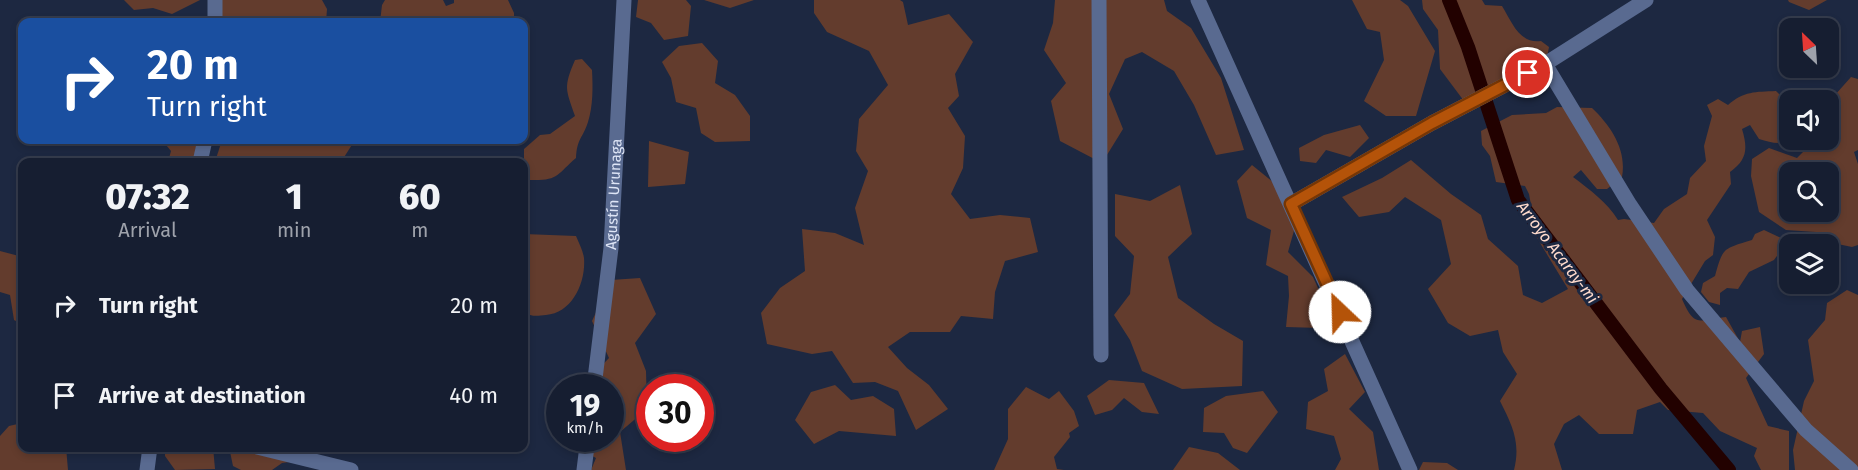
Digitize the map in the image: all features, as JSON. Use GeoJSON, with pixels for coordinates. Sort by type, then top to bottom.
{"type":"FeatureCollection","features":[{"type":"Feature","properties":{"kind":"street"},"geometry":{"type":"LineString","coordinates":[[215,0],[215,18]]}},
{"type":"Feature","properties":{"kind":"street","name":"Agustín Urunaga"},"geometry":{"type":"LineString","coordinates":[[596,374],[611,248],[624,0]]}},
{"type":"Feature","properties":{"kind":"street"},"geometry":{"type":"LineString","coordinates":[[1099,0],[1101,356]]}},
{"type":"Feature","properties":{"kind":"street"},"geometry":{"type":"LineString","coordinates":[[1198,0],[1410,470]]}},
{"type":"Feature","properties":{"kind":"street"},"geometry":{"type":"LineString","coordinates":[[1291,204],[1432,123],[1545,64],[1647,0]]}},
{"type":"Feature","properties":{"kind":"street"},"geometry":{"type":"LineString","coordinates":[[1545,64],[1630,205],[1687,290],[1806,430],[1851,470]]}},
{"type":"Feature","properties":{"kind":"street"},"geometry":{"type":"LineString","coordinates":[[147,470],[149,452]]}},
{"type":"Feature","properties":{"kind":"street"},"geometry":{"type":"LineString","coordinates":[[277,452],[351,470]]}},
{"type":"Feature","properties":{"kind":"street"},"geometry":{"type":"LineString","coordinates":[[585,470],[587,452]]}},
{"type":"Feature","properties":{"kind":"shaded area"},"geometry":{"type":"Polygon","coordinates":[[[124,0],[200,0],[172,14],[153,8],[134,10],[124,0]]]}},
{"type":"Feature","properties":{"kind":"shaded area"},"geometry":{"type":"Polygon","coordinates":[[[220,0],[322,0],[327,9],[326,18],[220,18],[220,0]]]}},
{"type":"Feature","properties":{"kind":"shaded area"},"geometry":{"type":"Polygon","coordinates":[[[385,0],[443,0],[446,6],[454,3],[454,0],[508,0],[514,18],[380,18],[385,0]]]}},
{"type":"Feature","properties":{"kind":"shaded area"},"geometry":{"type":"Polygon","coordinates":[[[638,0],[686,0],[691,6],[688,36],[664,40],[651,23],[636,17],[638,0]]]}},
{"type":"Feature","properties":{"kind":"shaded area"},"geometry":{"type":"Polygon","coordinates":[[[704,0],[754,0],[730,8],[704,0]]]}},
{"type":"Feature","properties":{"kind":"shaded area"},"geometry":{"type":"Polygon","coordinates":[[[814,0],[900,0],[903,2],[908,25],[949,14],[973,42],[955,74],[959,96],[948,108],[965,136],[963,168],[951,194],[970,219],[1000,215],[1030,218],[1038,252],[1005,261],[995,292],[993,319],[961,316],[950,332],[910,332],[888,347],[907,368],[929,385],[948,409],[916,430],[898,391],[875,382],[853,383],[832,351],[812,354],[767,344],[761,313],[780,288],[805,271],[802,229],[835,233],[864,245],[855,208],[868,171],[856,151],[859,119],[888,85],[869,51],[827,32],[814,13],[814,0]]]}},
{"type":"Feature","properties":{"kind":"shaded area"},"geometry":{"type":"Polygon","coordinates":[[[1055,0],[1164,0],[1167,11],[1191,28],[1221,78],[1244,150],[1216,155],[1194,105],[1174,71],[1142,52],[1125,59],[1109,94],[1123,129],[1102,163],[1060,141],[1051,101],[1066,83],[1044,50],[1053,23],[1055,0]]]}},
{"type":"Feature","properties":{"kind":"shaded area"},"geometry":{"type":"Polygon","coordinates":[[[1352,0],[1400,0],[1408,6],[1435,51],[1416,116],[1386,116],[1364,101],[1384,60],[1380,32],[1367,29],[1352,0]]]}},
{"type":"Feature","properties":{"kind":"shaded area"},"geometry":{"type":"Polygon","coordinates":[[[1422,0],[1482,0],[1485,5],[1502,6],[1517,31],[1527,39],[1541,41],[1549,47],[1547,57],[1529,62],[1522,56],[1519,49],[1514,56],[1520,64],[1514,72],[1464,101],[1440,69],[1438,30],[1423,9],[1422,0]]]}},
{"type":"Feature","properties":{"kind":"shaded area"},"geometry":{"type":"Polygon","coordinates":[[[1788,0],[1827,0],[1809,10],[1788,0]]]}},
{"type":"Feature","properties":{"kind":"shaded area"},"geometry":{"type":"Polygon","coordinates":[[[702,43],[718,61],[715,83],[735,95],[750,116],[750,141],[715,142],[701,133],[696,108],[676,102],[671,78],[662,62],[679,46],[702,43]]]}},
{"type":"Feature","properties":{"kind":"shaded area"},"geometry":{"type":"Polygon","coordinates":[[[582,59],[592,70],[590,116],[579,142],[576,158],[552,178],[529,180],[528,158],[524,158],[524,149],[540,135],[550,134],[575,116],[567,83],[575,60],[582,59]]]}},
{"type":"Feature","properties":{"kind":"shaded area"},"geometry":{"type":"Polygon","coordinates":[[[1851,77],[1858,79],[1858,150],[1854,152],[1858,164],[1858,245],[1852,247],[1839,244],[1839,234],[1786,230],[1759,212],[1751,176],[1752,159],[1769,148],[1797,158],[1805,150],[1839,150],[1839,90],[1851,77]]]}},
{"type":"Feature","properties":{"kind":"shaded area"},"geometry":{"type":"Polygon","coordinates":[[[1776,91],[1779,94],[1779,143],[1759,139],[1750,125],[1742,129],[1745,154],[1736,168],[1730,172],[1731,184],[1707,220],[1715,237],[1713,255],[1705,261],[1682,299],[1690,314],[1698,320],[1726,317],[1740,342],[1742,331],[1760,327],[1764,354],[1746,378],[1768,426],[1789,431],[1789,470],[1761,470],[1754,456],[1757,448],[1720,431],[1703,413],[1668,410],[1660,402],[1637,410],[1633,434],[1599,434],[1579,415],[1564,424],[1554,444],[1562,470],[1514,470],[1516,442],[1512,426],[1500,401],[1517,374],[1503,352],[1498,330],[1470,336],[1448,323],[1428,289],[1451,264],[1441,220],[1405,197],[1389,212],[1359,217],[1342,197],[1382,178],[1411,160],[1451,194],[1481,215],[1488,239],[1518,266],[1523,295],[1542,303],[1568,289],[1537,238],[1529,194],[1525,186],[1496,182],[1490,156],[1482,145],[1481,131],[1512,115],[1546,113],[1557,107],[1592,108],[1611,131],[1620,148],[1622,177],[1607,189],[1597,189],[1581,170],[1573,177],[1603,202],[1618,220],[1654,223],[1664,209],[1687,194],[1690,178],[1706,161],[1704,146],[1712,116],[1707,105],[1718,99],[1728,105],[1734,100],[1756,92],[1776,91]]]}},
{"type":"Feature","properties":{"kind":"shaded area"},"geometry":{"type":"Polygon","coordinates":[[[1360,125],[1369,138],[1350,157],[1326,150],[1316,163],[1300,161],[1299,148],[1324,135],[1360,125]]]}},
{"type":"Feature","properties":{"kind":"shaded area"},"geometry":{"type":"Polygon","coordinates":[[[649,141],[689,152],[685,184],[648,187],[649,141]]]}},
{"type":"Feature","properties":{"kind":"shaded area"},"geometry":{"type":"Polygon","coordinates":[[[165,144],[196,144],[195,158],[169,158],[171,151],[165,144]]]}},
{"type":"Feature","properties":{"kind":"shaded area"},"geometry":{"type":"Polygon","coordinates":[[[221,144],[352,144],[344,158],[216,158],[221,144]]]}},
{"type":"Feature","properties":{"kind":"shaded area"},"geometry":{"type":"Polygon","coordinates":[[[1252,165],[1285,192],[1295,227],[1288,252],[1313,277],[1328,310],[1320,328],[1286,327],[1288,276],[1266,265],[1271,230],[1247,218],[1237,181],[1252,165]]]}},
{"type":"Feature","properties":{"kind":"shaded area"},"geometry":{"type":"Polygon","coordinates":[[[1180,185],[1192,234],[1168,257],[1178,298],[1214,324],[1243,341],[1242,386],[1182,389],[1142,371],[1130,340],[1114,315],[1130,294],[1134,256],[1115,236],[1115,194],[1150,201],[1180,185]]]}},
{"type":"Feature","properties":{"kind":"shaded area"},"geometry":{"type":"Polygon","coordinates":[[[1764,230],[1779,237],[1779,253],[1774,260],[1749,272],[1738,289],[1727,288],[1720,293],[1720,305],[1709,302],[1701,292],[1703,283],[1715,276],[1720,259],[1726,250],[1752,240],[1755,234],[1764,230]]]}},
{"type":"Feature","properties":{"kind":"shaded area"},"geometry":{"type":"Polygon","coordinates":[[[528,234],[576,236],[584,258],[584,268],[576,295],[563,309],[555,313],[529,315],[528,234]]]}},
{"type":"Feature","properties":{"kind":"shaded area"},"geometry":{"type":"Polygon","coordinates":[[[0,251],[18,256],[18,322],[14,320],[10,295],[0,292],[0,251]]]}},
{"type":"Feature","properties":{"kind":"shaded area"},"geometry":{"type":"Polygon","coordinates":[[[640,278],[656,314],[635,343],[646,374],[636,374],[636,418],[624,429],[624,374],[594,374],[609,358],[592,321],[611,280],[640,278]]]}},
{"type":"Feature","properties":{"kind":"shaded area"},"geometry":{"type":"Polygon","coordinates":[[[1847,290],[1858,295],[1858,470],[1795,470],[1793,450],[1804,401],[1814,381],[1808,340],[1825,320],[1827,303],[1847,290]]]}},
{"type":"Feature","properties":{"kind":"shaded area"},"geometry":{"type":"Polygon","coordinates":[[[1345,354],[1365,392],[1349,409],[1373,432],[1379,470],[1335,470],[1341,459],[1334,436],[1306,429],[1308,402],[1328,391],[1324,369],[1345,354]]]}},
{"type":"Feature","properties":{"kind":"shaded area"},"geometry":{"type":"Polygon","coordinates":[[[1109,380],[1144,383],[1159,414],[1142,412],[1124,398],[1112,410],[1095,415],[1087,396],[1109,380]]]}},
{"type":"Feature","properties":{"kind":"shaded area"},"geometry":{"type":"Polygon","coordinates":[[[835,385],[851,400],[873,396],[894,409],[896,436],[839,431],[814,444],[795,420],[811,392],[835,385]]]}},
{"type":"Feature","properties":{"kind":"shaded area"},"geometry":{"type":"Polygon","coordinates":[[[1026,387],[1049,399],[1059,391],[1074,411],[1079,426],[1069,433],[1070,437],[1054,457],[1057,469],[1064,470],[994,470],[1008,439],[1008,409],[1026,387]]]}},
{"type":"Feature","properties":{"kind":"shaded area"},"geometry":{"type":"Polygon","coordinates":[[[1263,391],[1278,412],[1247,453],[1233,448],[1224,433],[1203,432],[1204,408],[1226,396],[1263,391]]]}},
{"type":"Feature","properties":{"kind":"shaded area"},"geometry":{"type":"Polygon","coordinates":[[[18,424],[18,452],[66,452],[68,470],[0,470],[0,436],[9,426],[18,424]]]}},
{"type":"Feature","properties":{"kind":"shaded area"},"geometry":{"type":"Polygon","coordinates":[[[1189,447],[1218,453],[1240,470],[1173,470],[1189,447]]]}},
{"type":"Feature","properties":{"kind":"shaded area"},"geometry":{"type":"Polygon","coordinates":[[[165,452],[213,452],[215,469],[175,470],[165,456],[165,452]]]}},
{"type":"Feature","properties":{"kind":"shaded area"},"geometry":{"type":"Polygon","coordinates":[[[230,452],[302,452],[296,461],[282,463],[272,470],[241,470],[233,466],[230,452]]]}},
{"type":"Feature","properties":{"kind":"shaded area"},"geometry":{"type":"Polygon","coordinates":[[[585,452],[623,452],[626,470],[591,470],[596,458],[585,452]]]}},
{"type":"Feature","properties":{"kind":"shaded area"},"geometry":{"type":"Polygon","coordinates":[[[1423,462],[1447,463],[1458,470],[1419,470],[1423,462]]]}},
{"type":"Feature","properties":{"kind":"waterway","name":"Arroyo Acaray-mi"},"geometry":{"type":"LineString","coordinates":[[1449,0],[1468,47],[1518,200],[1661,389],[1729,470]]}},
{"type":"Feature","properties":{"kind":"route"},"geometry":{"type":"LineString","coordinates":[[1340,312],[1291,204],[1432,123],[1528,73]]}}]}
